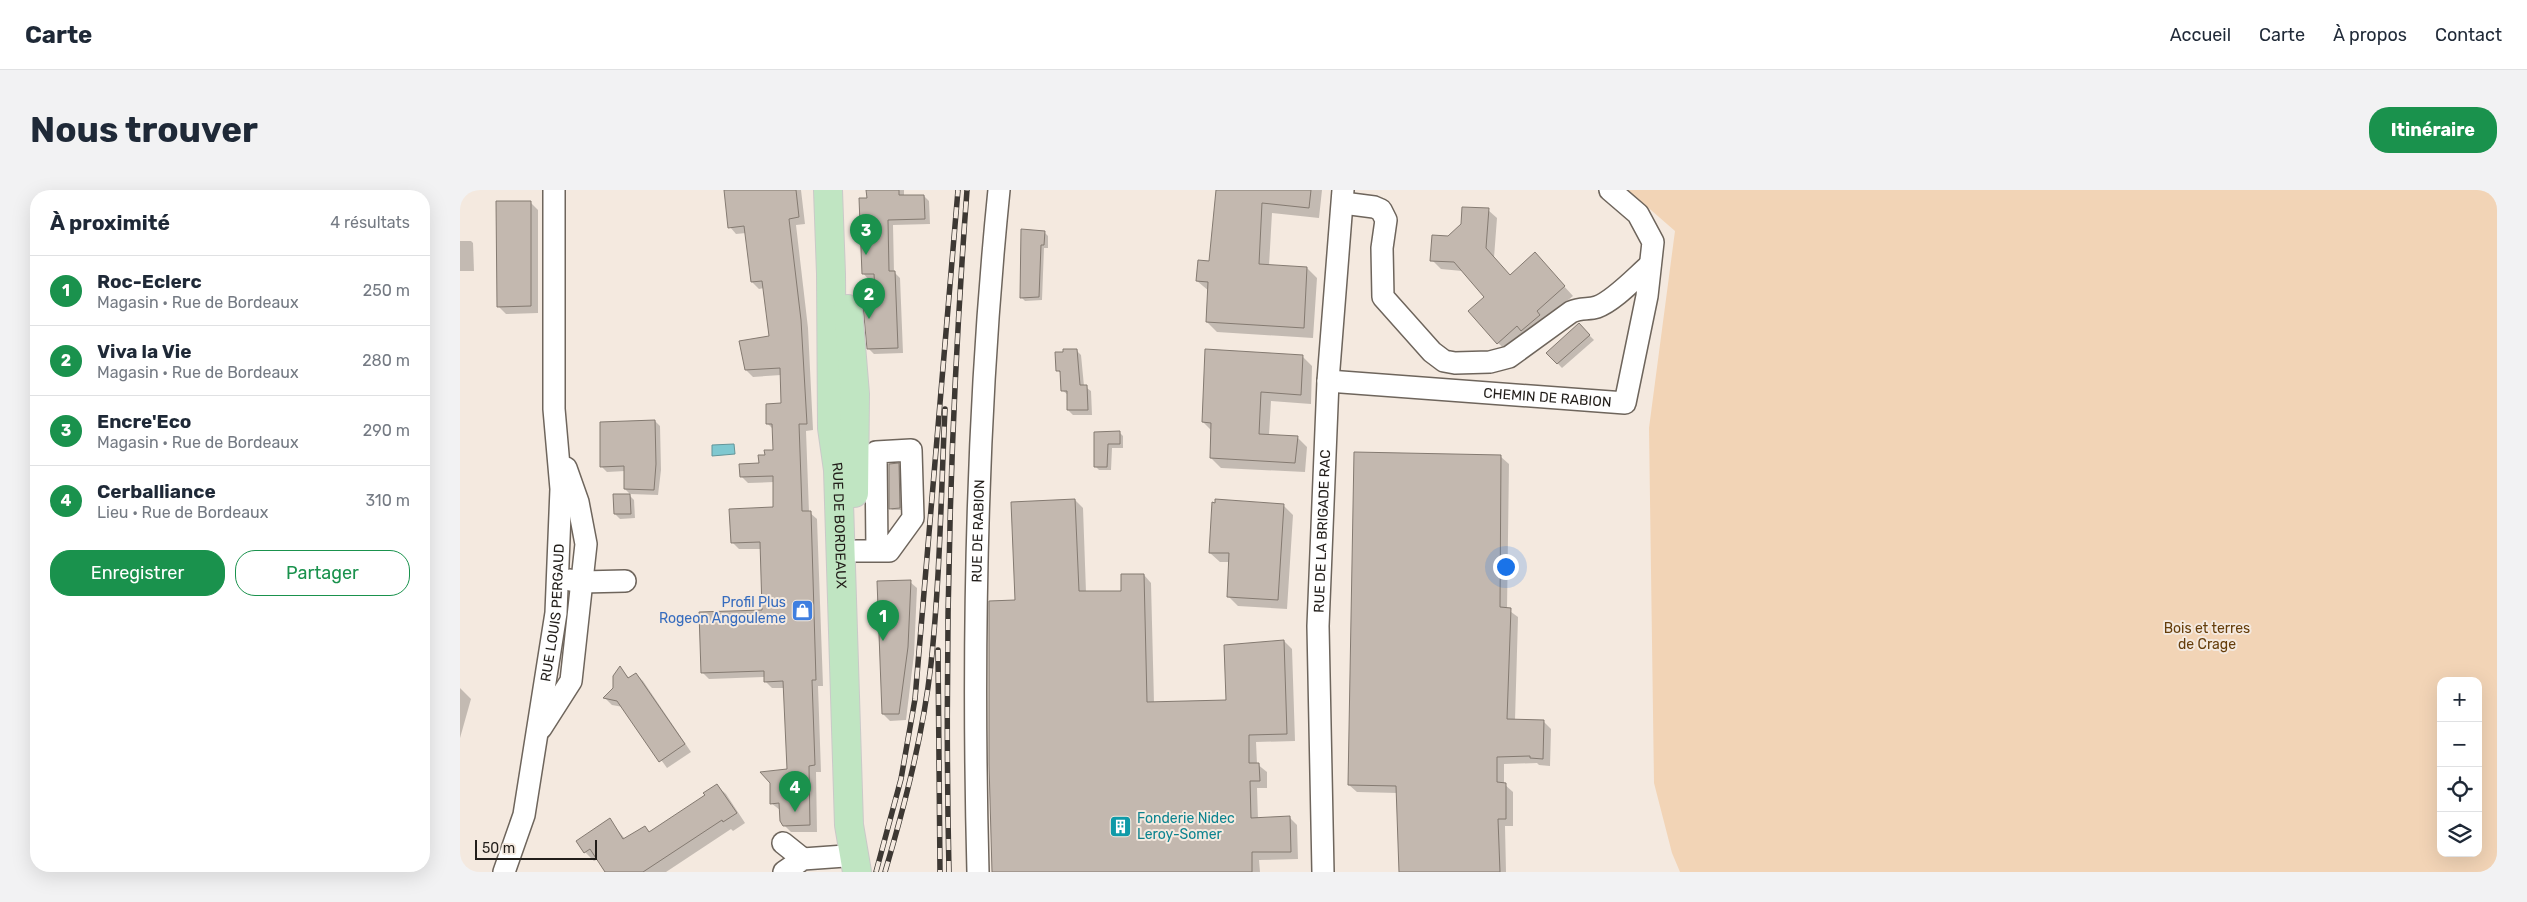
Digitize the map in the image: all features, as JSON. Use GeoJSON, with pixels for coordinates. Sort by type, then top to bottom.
{"type":"FeatureCollection","features":[{"type":"Feature","properties":{"kind":"main road","name":"RUE DE BORDEAUX"},"geometry":{"type":"LineString","coordinates":[[828,190],[841,358],[855,394],[866,451],[854,464],[867,551],[863,765],[861,826],[857,867]]}},
{"type":"Feature","properties":{"kind":"main road","name":"RUE DE BORDEAUX"},"geometry":{"type":"LineString","coordinates":[[844,190],[848,336],[841,358],[832,428],[838,470],[849,825],[857,867]]}},
{"type":"Feature","properties":{"kind":"street"},"geometry":{"type":"LineString","coordinates":[[554,190],[554,410],[558,448]]}},
{"type":"Feature","properties":{"kind":"street"},"geometry":{"type":"LineString","coordinates":[[836,190],[855,774],[861,826]]}},
{"type":"Feature","properties":{"kind":"street","name":"RUE DE RABION"},"geometry":{"type":"LineString","coordinates":[[978,872],[974,719],[979,505],[990,284],[999,190]]}},
{"type":"Feature","properties":{"kind":"street","name":"CHEMIN DE RABION"},"geometry":{"type":"LineString","coordinates":[[1328,380],[1625,403],[1647,296],[1652,242],[1638,214],[1610,190]]}},
{"type":"Feature","properties":{"kind":"street"},"geometry":{"type":"LineString","coordinates":[[1343,197],[1381,210],[1386,220],[1382,248],[1383,297],[1432,352],[1444,361],[1455,363],[1490,362],[1509,357],[1571,312],[1580,307],[1598,307],[1650,265]]}},
{"type":"Feature","properties":{"kind":"street","name":"RUE DE LA BRIGADE RAC"},"geometry":{"type":"LineString","coordinates":[[1322,872],[1318,626],[1328,380],[1343,197]]}},
{"type":"Feature","properties":{"kind":"street","name":"RUE LOUIS PERGAUD"},"geometry":{"type":"LineString","coordinates":[[504,872],[524,815],[556,613],[561,489],[558,448]]}},
{"type":"Feature","properties":{"kind":"street","name":"RUE LOUIS PERGAUD"},"geometry":{"type":"LineString","coordinates":[[536,734],[571,681],[586,544],[578,502],[558,448]]}},
{"type":"Feature","properties":{"kind":"street"},"geometry":{"type":"LineString","coordinates":[[866,451],[911,450],[913,518],[889,551],[867,551]]}},
{"type":"Feature","properties":{"kind":"street"},"geometry":{"type":"LineString","coordinates":[[561,489],[578,502]]}},
{"type":"Feature","properties":{"kind":"street"},"geometry":{"type":"LineString","coordinates":[[557,577],[582,582],[625,581]]}},
{"type":"Feature","properties":{"kind":"street"},"geometry":{"type":"LineString","coordinates":[[783,843],[803,859],[830,865],[845,856],[857,867]]}},
{"type":"Feature","properties":{"kind":"street"},"geometry":{"type":"LineString","coordinates":[[784,872],[803,859]]}},
{"type":"Feature","properties":{"kind":"green space","name":"Bois et terres de Crage"},"geometry":{"type":"Polygon","coordinates":[[[1628,190],[2497,190],[2497,872],[1680,872],[1672,853],[1654,783],[1649,428],[1675,231],[1628,190]]]}},
{"type":"Feature","properties":{"kind":"water"},"geometry":{"type":"Polygon","coordinates":[[[734,444],[735,454],[712,456],[712,445],[734,444]]]}},
{"type":"Feature","properties":{"kind":"building"},"geometry":{"type":"Polygon","coordinates":[[[724,190],[796,190],[799,217],[789,219],[801,320],[807,424],[799,424],[802,511],[811,511],[816,680],[812,680],[815,765],[809,766],[810,825],[783,826],[780,821],[779,803],[770,804],[770,783],[760,772],[787,769],[783,681],[764,682],[764,671],[701,673],[699,612],[762,610],[760,542],[731,543],[729,509],[773,507],[773,476],[740,477],[739,464],[759,463],[758,455],[765,455],[764,450],[773,450],[772,424],[766,424],[766,404],[781,403],[780,368],[745,370],[739,341],[769,336],[762,281],[751,282],[744,226],[728,228],[724,190]]]}},
{"type":"Feature","properties":{"kind":"building"},"geometry":{"type":"Polygon","coordinates":[[[866,190],[899,190],[899,195],[924,195],[925,219],[888,220],[889,271],[895,271],[898,348],[867,349],[863,306],[876,306],[874,274],[862,274],[859,198],[867,198],[866,190]]]}},
{"type":"Feature","properties":{"kind":"building"},"geometry":{"type":"Polygon","coordinates":[[[1216,190],[1311,190],[1309,208],[1262,203],[1259,264],[1307,267],[1304,328],[1206,322],[1208,282],[1196,281],[1198,260],[1209,261],[1216,190]]]}},
{"type":"Feature","properties":{"kind":"building"},"geometry":{"type":"Polygon","coordinates":[[[496,201],[531,201],[531,306],[497,307],[496,201]]]}},
{"type":"Feature","properties":{"kind":"building"},"geometry":{"type":"Polygon","coordinates":[[[1462,207],[1489,208],[1486,248],[1510,275],[1535,252],[1565,286],[1537,311],[1540,315],[1521,331],[1517,326],[1497,344],[1468,311],[1484,297],[1454,262],[1430,261],[1432,235],[1448,236],[1461,224],[1462,207]]]}},
{"type":"Feature","properties":{"kind":"building"},"geometry":{"type":"Polygon","coordinates":[[[1021,229],[1045,231],[1044,245],[1041,245],[1039,297],[1020,298],[1021,229]]]}},
{"type":"Feature","properties":{"kind":"building"},"geometry":{"type":"Polygon","coordinates":[[[1579,323],[1590,335],[1557,364],[1546,353],[1579,323]]]}},
{"type":"Feature","properties":{"kind":"building"},"geometry":{"type":"Polygon","coordinates":[[[1063,349],[1077,349],[1080,385],[1087,385],[1088,410],[1067,410],[1067,391],[1061,391],[1060,371],[1056,371],[1055,352],[1063,352],[1063,349]]]}},
{"type":"Feature","properties":{"kind":"building"},"geometry":{"type":"Polygon","coordinates":[[[1205,349],[1303,355],[1301,395],[1261,392],[1259,434],[1298,436],[1295,463],[1210,458],[1211,423],[1202,422],[1205,349]]]}},
{"type":"Feature","properties":{"kind":"building"},"geometry":{"type":"Polygon","coordinates":[[[655,420],[656,464],[654,490],[624,489],[624,466],[600,467],[600,422],[655,420]]]}},
{"type":"Feature","properties":{"kind":"building"},"geometry":{"type":"Polygon","coordinates":[[[1120,431],[1120,444],[1108,444],[1107,467],[1094,467],[1094,432],[1120,431]]]}},
{"type":"Feature","properties":{"kind":"building"},"geometry":{"type":"Polygon","coordinates":[[[1354,452],[1501,455],[1500,607],[1511,608],[1507,719],[1544,720],[1543,759],[1530,758],[1530,756],[1497,757],[1497,782],[1506,783],[1506,819],[1498,819],[1500,872],[1399,872],[1396,786],[1348,785],[1354,452]]]}},
{"type":"Feature","properties":{"kind":"building"},"geometry":{"type":"Polygon","coordinates":[[[899,463],[900,508],[889,509],[889,464],[899,463]]]}},
{"type":"Feature","properties":{"kind":"building"},"geometry":{"type":"Polygon","coordinates":[[[613,494],[630,494],[631,514],[614,514],[613,494]]]}},
{"type":"Feature","properties":{"kind":"building"},"geometry":{"type":"Polygon","coordinates":[[[1075,499],[1079,591],[1121,591],[1121,574],[1144,574],[1147,702],[1226,700],[1224,645],[1284,640],[1287,734],[1249,735],[1249,763],[1259,763],[1260,781],[1250,781],[1251,818],[1290,816],[1291,852],[1252,852],[1252,872],[992,872],[989,764],[989,601],[1015,600],[1011,502],[1075,499]]]}},
{"type":"Feature","properties":{"kind":"building"},"geometry":{"type":"Polygon","coordinates":[[[1215,499],[1284,504],[1278,600],[1227,597],[1229,553],[1209,553],[1212,502],[1215,503],[1215,499]]]}},
{"type":"Feature","properties":{"kind":"building"},"geometry":{"type":"Polygon","coordinates":[[[911,580],[908,647],[899,714],[882,714],[877,581],[911,580]]]}},
{"type":"Feature","properties":{"kind":"building"},"geometry":{"type":"Polygon","coordinates":[[[620,666],[628,678],[636,673],[685,744],[659,762],[617,701],[603,698],[613,688],[613,676],[620,666]]]}},
{"type":"Feature","properties":{"kind":"building"},"geometry":{"type":"Polygon","coordinates":[[[717,784],[737,813],[723,822],[722,820],[643,872],[605,872],[590,849],[584,853],[576,841],[610,818],[623,839],[645,826],[649,832],[705,795],[703,793],[717,784]]]}},
{"type":"Feature","properties":{"kind":"railway"},"geometry":{"type":"LineString","coordinates":[[876,872],[901,779],[915,699],[958,190]]}},
{"type":"Feature","properties":{"kind":"railway"},"geometry":{"type":"LineString","coordinates":[[949,872],[947,701],[950,531],[956,360],[967,190]]}},
{"type":"Feature","properties":{"kind":"railway"},"geometry":{"type":"LineString","coordinates":[[885,872],[912,769],[928,691],[938,568],[945,409]]}},
{"type":"Feature","properties":{"kind":"railway"},"geometry":{"type":"LineString","coordinates":[[938,650],[940,872]]}},
{"type":"Feature","properties":{"kind":"place","name":"Encre'Eco"},"geometry":{"type":"Point","coordinates":[866,255]}},
{"type":"Feature","properties":{"kind":"place","name":"Viva la Vie"},"geometry":{"type":"Point","coordinates":[869,319]}},
{"type":"Feature","properties":{"kind":"place","name":"Profil Plus Rogeon Angouleme"},"geometry":{"type":"Point","coordinates":[802,610]}},
{"type":"Feature","properties":{"kind":"place","name":"Roc-Eclerc"},"geometry":{"type":"Point","coordinates":[883,641]}},
{"type":"Feature","properties":{"kind":"place","name":"Cerballiance"},"geometry":{"type":"Point","coordinates":[795,812]}},
{"type":"Feature","properties":{"kind":"place","name":"Fonderie Nidec Leroy-Somer"},"geometry":{"type":"Point","coordinates":[1121,826]}}]}
